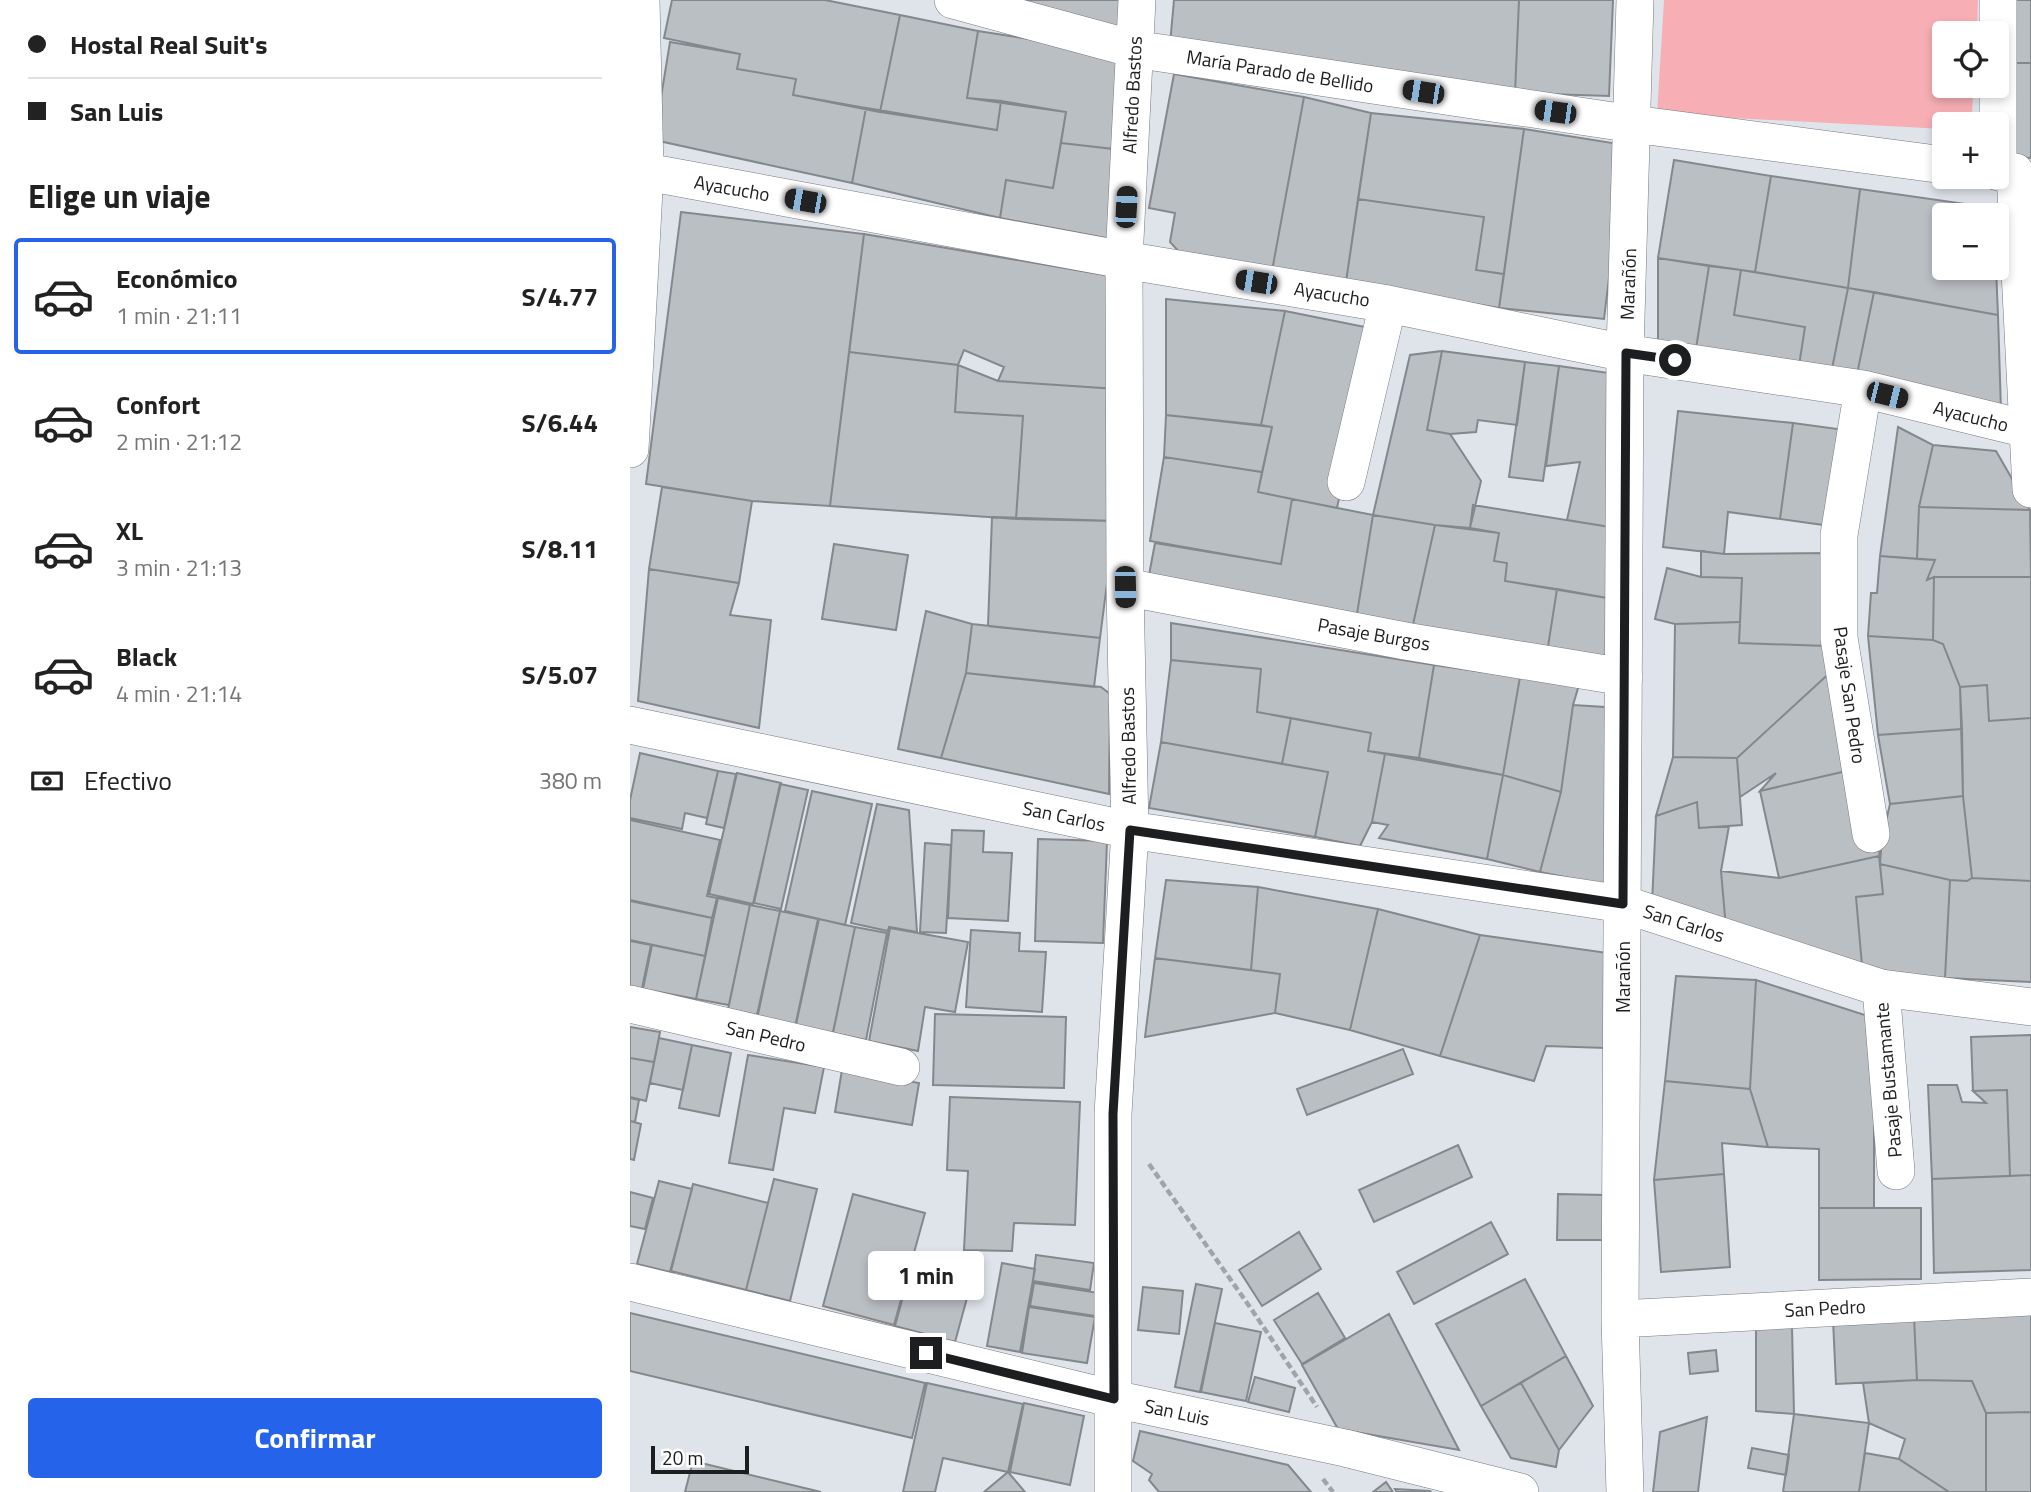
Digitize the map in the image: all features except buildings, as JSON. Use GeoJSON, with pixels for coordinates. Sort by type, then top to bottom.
{"type":"FeatureCollection","features":[{"type":"Feature","properties":{"kind":"street"},"geometry":{"type":"LineString","coordinates":[[630,449],[641,0]]}},
{"type":"Feature","properties":{"kind":"street","name":"María Parado de Bellido"},"geometry":{"type":"LineString","coordinates":[[953,0],[1134,49],[1633,124],[1932,163]]}},
{"type":"Feature","properties":{"kind":"street","name":"Alfredo Bastos"},"geometry":{"type":"LineString","coordinates":[[1113,1492],[1113,1114],[1130,830],[1125,587],[1124,260],[1137,0]]}},
{"type":"Feature","properties":{"kind":"street","name":"Marañón"},"geometry":{"type":"LineString","coordinates":[[1625,1492],[1620,1319],[1626,353],[1635,0]]}},
{"type":"Feature","properties":{"kind":"street"},"geometry":{"type":"LineString","coordinates":[[1998,0],[2031,489]]}},
{"type":"Feature","properties":{"kind":"street","name":"Ayacucho"},"geometry":{"type":"LineString","coordinates":[[638,171],[1124,260],[1388,304],[1626,353],[1863,389],[2029,430]]}},
{"type":"Feature","properties":{"kind":"street"},"geometry":{"type":"LineString","coordinates":[[1346,482],[1388,304]]}},
{"type":"Feature","properties":{"kind":"street","name":"Pasaje San Pedro"},"geometry":{"type":"LineString","coordinates":[[1863,389],[1839,536],[1839,638],[1871,834]]}},
{"type":"Feature","properties":{"kind":"street","name":"Pasaje Burgos"},"geometry":{"type":"LineString","coordinates":[[1125,587],[1405,641],[1624,677]]}},
{"type":"Feature","properties":{"kind":"street","name":"San Carlos"},"geometry":{"type":"LineString","coordinates":[[630,725],[1130,830],[1623,904],[1881,988],[2031,1007]]}},
{"type":"Feature","properties":{"kind":"street","name":"Pasaje Bustamante"},"geometry":{"type":"LineString","coordinates":[[1881,988],[1896,1171]]}},
{"type":"Feature","properties":{"kind":"street","name":"San Pedro"},"geometry":{"type":"LineString","coordinates":[[630,1004],[901,1067]]}},
{"type":"Feature","properties":{"kind":"street","name":"San Luis"},"geometry":{"type":"LineString","coordinates":[[630,1282],[1114,1399],[1345,1448],[1520,1492]]}},
{"type":"Feature","properties":{"kind":"street","name":"San Pedro"},"geometry":{"type":"LineString","coordinates":[[1620,1319],[2031,1297]]}},
{"type":"Feature","properties":{"kind":"path"},"geometry":{"type":"LineString","coordinates":[[1144,1158],[1252,1310],[1345,1448]]}},
{"type":"Feature","properties":{"kind":"shaded area"},"geometry":{"type":"Polygon","coordinates":[[[1664,0],[1978,0],[1977,21],[1932,21],[1932,98],[1973,98],[1972,112],[1932,112],[1932,128],[1657,114],[1664,0]]]}},
{"type":"Feature","properties":{"kind":"route"},"geometry":{"type":"LineString","coordinates":[[926,1353],[1114,1399],[1113,1114],[1130,830],[1623,904],[1626,353],[1675,360]]}}]}
